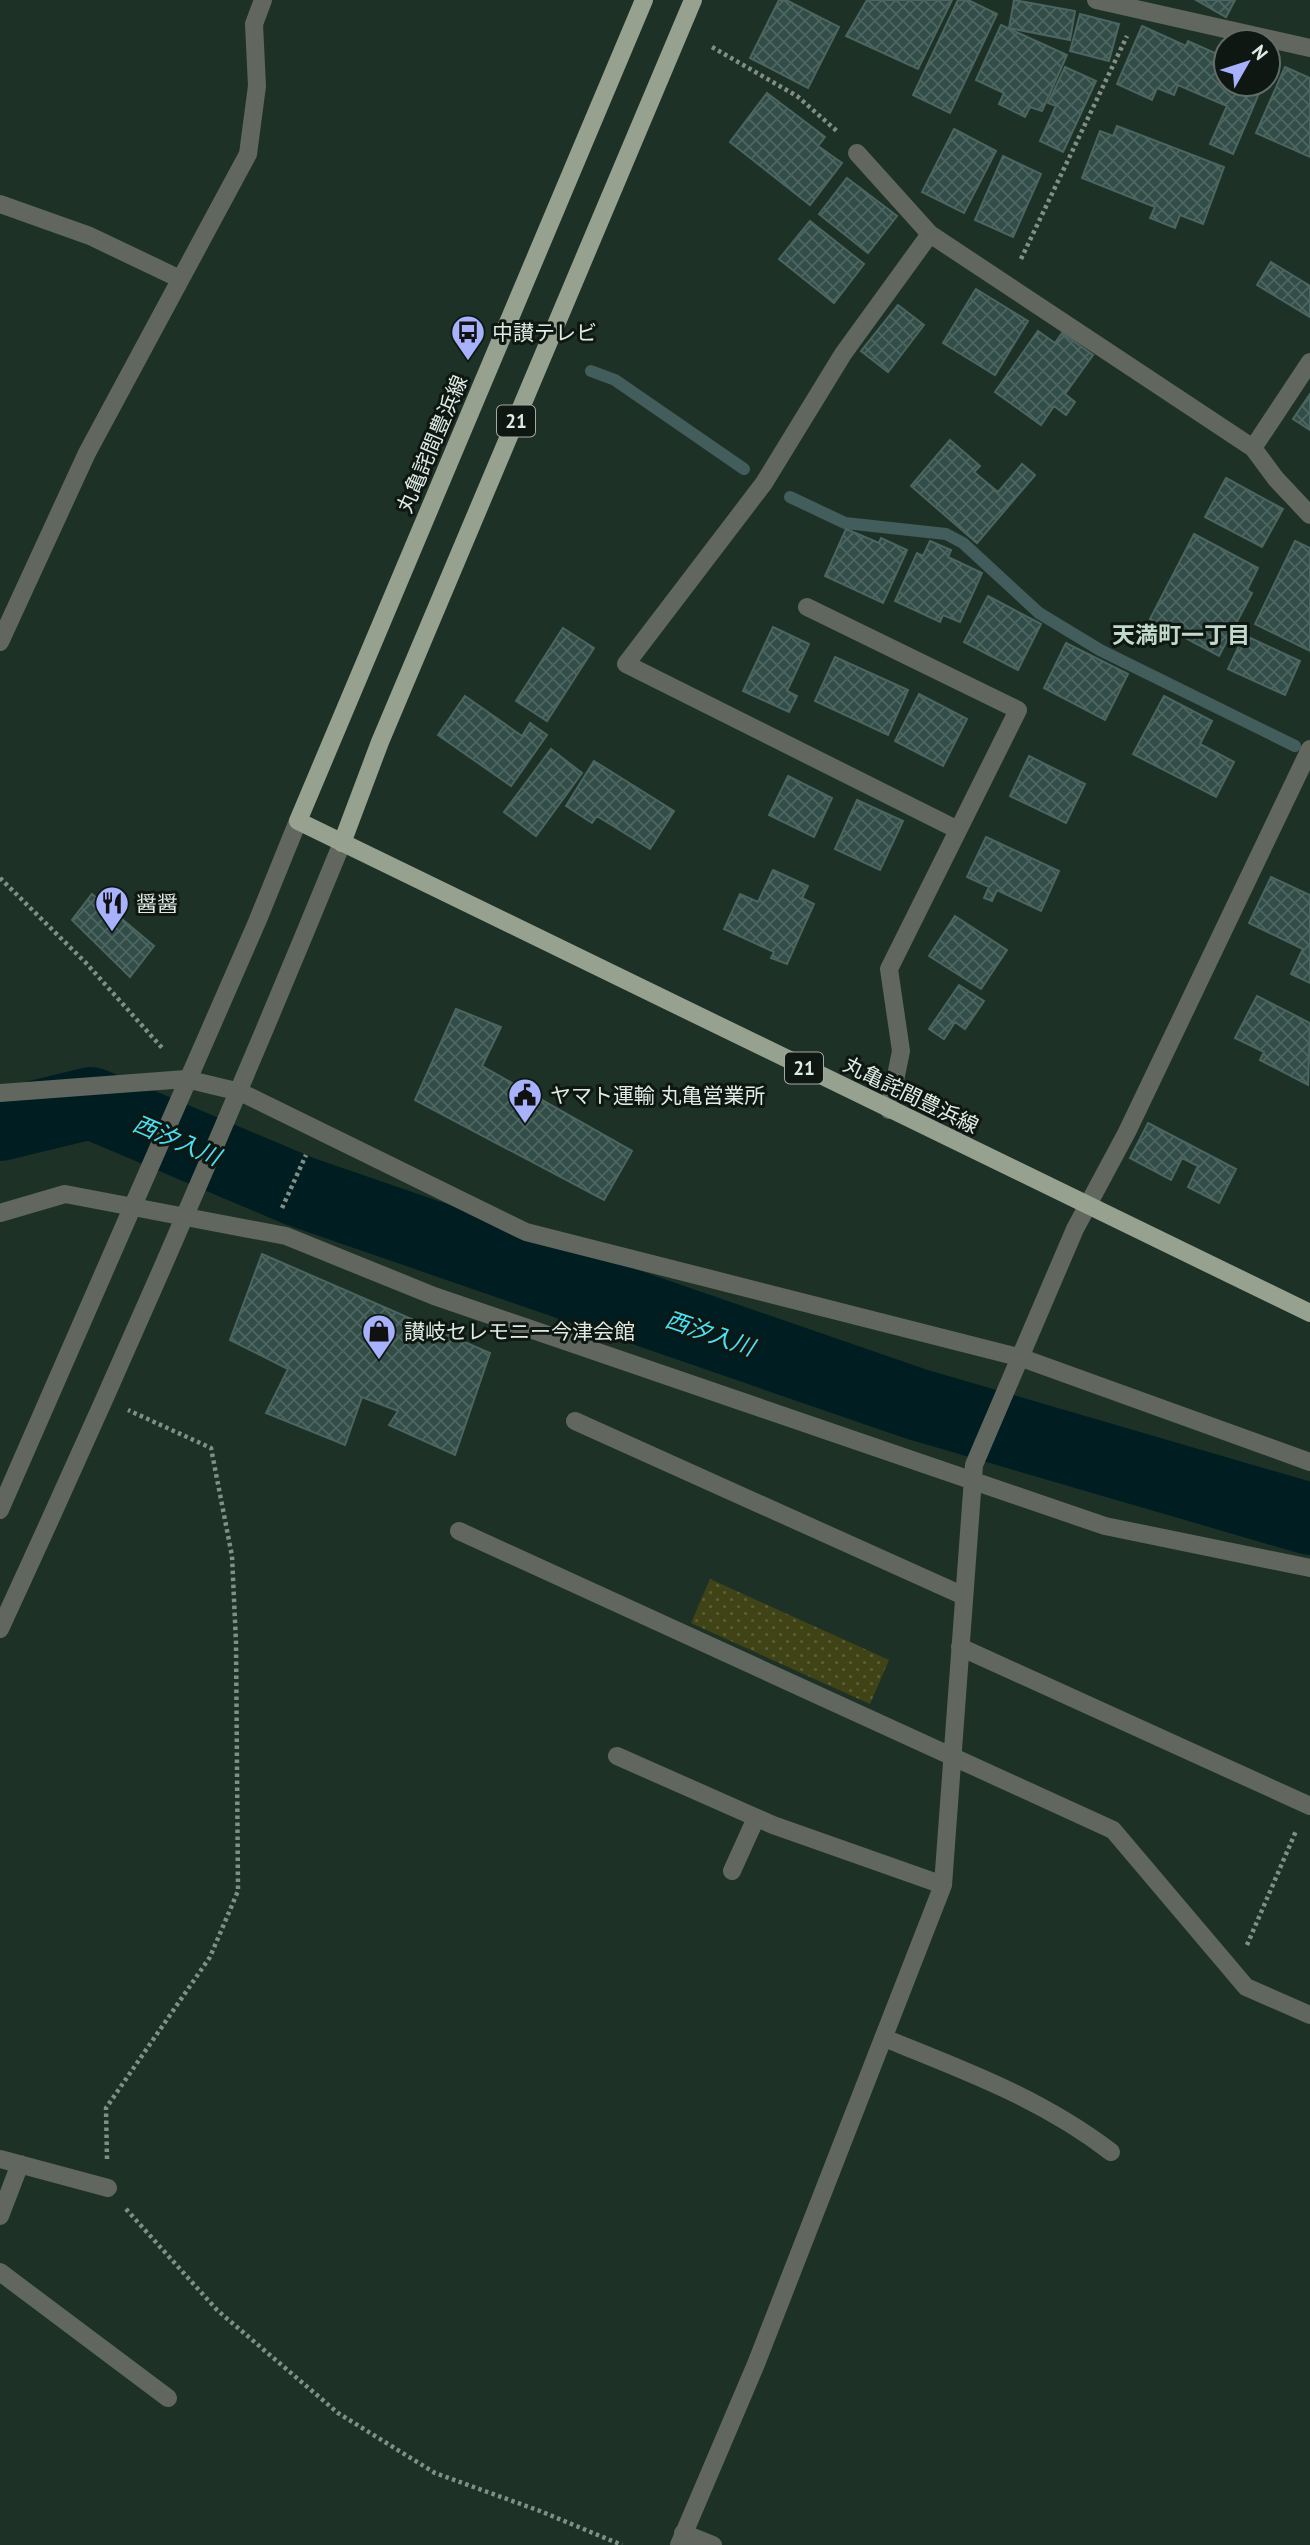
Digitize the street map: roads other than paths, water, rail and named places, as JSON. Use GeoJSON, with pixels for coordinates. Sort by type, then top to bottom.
{"type":"FeatureCollection","features":[{"type":"Feature","properties":{"kind":"main road","name":"丸亀詫間豊浜線"},"geometry":{"type":"LineString","coordinates":[[643,0],[298,821],[1310,1313]]}},
{"type":"Feature","properties":{"kind":"main road","name":"21"},"geometry":{"type":"LineString","coordinates":[[342,843],[380,742],[693,0]]}},
{"type":"Feature","properties":{"kind":"street"},"geometry":{"type":"LineString","coordinates":[[0,642],[87,453],[248,154],[257,86],[254,24],[263,0]]}},
{"type":"Feature","properties":{"kind":"street"},"geometry":{"type":"LineString","coordinates":[[1096,0],[1310,48]]}},
{"type":"Feature","properties":{"kind":"street"},"geometry":{"type":"LineString","coordinates":[[857,153],[930,234],[1253,448],[1276,480],[1310,515]]}},
{"type":"Feature","properties":{"kind":"street"},"geometry":{"type":"LineString","coordinates":[[0,204],[90,236],[180,279]]}},
{"type":"Feature","properties":{"kind":"street"},"geometry":{"type":"LineString","coordinates":[[930,234],[843,354],[764,483],[626,664],[957,830]]}},
{"type":"Feature","properties":{"kind":"street"},"geometry":{"type":"LineString","coordinates":[[1253,448],[1310,362]]}},
{"type":"Feature","properties":{"kind":"street"},"geometry":{"type":"LineString","coordinates":[[807,607],[1018,710],[889,969],[901,1051],[889,1110]]}},
{"type":"Feature","properties":{"kind":"street"},"geometry":{"type":"LineString","coordinates":[[713,2545],[681,2539],[756,2364],[943,1885],[973,1472],[1075,1230],[1310,749]]}},
{"type":"Feature","properties":{"kind":"street"},"geometry":{"type":"LineString","coordinates":[[0,1510],[186,1079],[257,922],[298,821]]}},
{"type":"Feature","properties":{"kind":"street"},"geometry":{"type":"LineString","coordinates":[[2,1617],[105,1400],[240,1092],[342,843]]}},
{"type":"Feature","properties":{"kind":"street"},"geometry":{"type":"LineString","coordinates":[[0,1093],[186,1079],[240,1092],[526,1233],[1022,1358],[1310,1462]]}},
{"type":"Feature","properties":{"kind":"street"},"geometry":{"type":"LineString","coordinates":[[0,1213],[65,1194],[286,1236],[434,1296],[973,1472],[1105,1526],[1310,1568]]}},
{"type":"Feature","properties":{"kind":"street"},"geometry":{"type":"LineString","coordinates":[[575,1421],[964,1596]]}},
{"type":"Feature","properties":{"kind":"street"},"geometry":{"type":"LineString","coordinates":[[459,1531],[1113,1830],[1246,1987],[1310,2015]]}},
{"type":"Feature","properties":{"kind":"street"},"geometry":{"type":"LineString","coordinates":[[960,1647],[1309,1805]]}},
{"type":"Feature","properties":{"kind":"street"},"geometry":{"type":"LineString","coordinates":[[617,1756],[756,1818],[943,1885]]}},
{"type":"Feature","properties":{"kind":"street"},"geometry":{"type":"LineString","coordinates":[[732,1871],[756,1818]]}},
{"type":"Feature","properties":{"kind":"street"},"geometry":{"type":"LineString","coordinates":[[884,2038],[1003,2085],[1073,2123],[1111,2152]]}},
{"type":"Feature","properties":{"kind":"street"},"geometry":{"type":"LineString","coordinates":[[0,2159],[108,2188]]}},
{"type":"Feature","properties":{"kind":"street"},"geometry":{"type":"LineString","coordinates":[[0,2216],[20,2164]]}},
{"type":"Feature","properties":{"kind":"street"},"geometry":{"type":"LineString","coordinates":[[0,2272],[168,2398]]}},
{"type":"Feature","properties":{"kind":"waterway"},"geometry":{"type":"LineString","coordinates":[[591,371],[615,380],[744,469]]}},
{"type":"Feature","properties":{"kind":"waterway"},"geometry":{"type":"LineString","coordinates":[[790,497],[845,523],[946,534],[963,543],[1039,613],[1100,650],[1295,746]]}},
{"type":"Feature","properties":{"kind":"waterway","name":"西汐入川"},"geometry":{"type":"LineString","coordinates":[[0,1125],[91,1103],[299,1191],[916,1404],[1310,1519]]}},
{"type":"Feature","properties":{"kind":"place","name":"中讃テレビ"},"geometry":{"type":"Point","coordinates":[468,362]}},
{"type":"Feature","properties":{"kind":"place","name":"醤醤"},"geometry":{"type":"Point","coordinates":[112,933]}},
{"type":"Feature","properties":{"kind":"place","name":"ヤマト運輸 丸亀営業所"},"geometry":{"type":"Point","coordinates":[525,1125]}},
{"type":"Feature","properties":{"kind":"place","name":"讃岐セレモニー今津会館"},"geometry":{"type":"Point","coordinates":[379,1361]}},
{"type":"Feature","properties":{"kind":"district","name":"天満町一丁目"},"geometry":{"type":"Point","coordinates":[1181,634]}}]}
